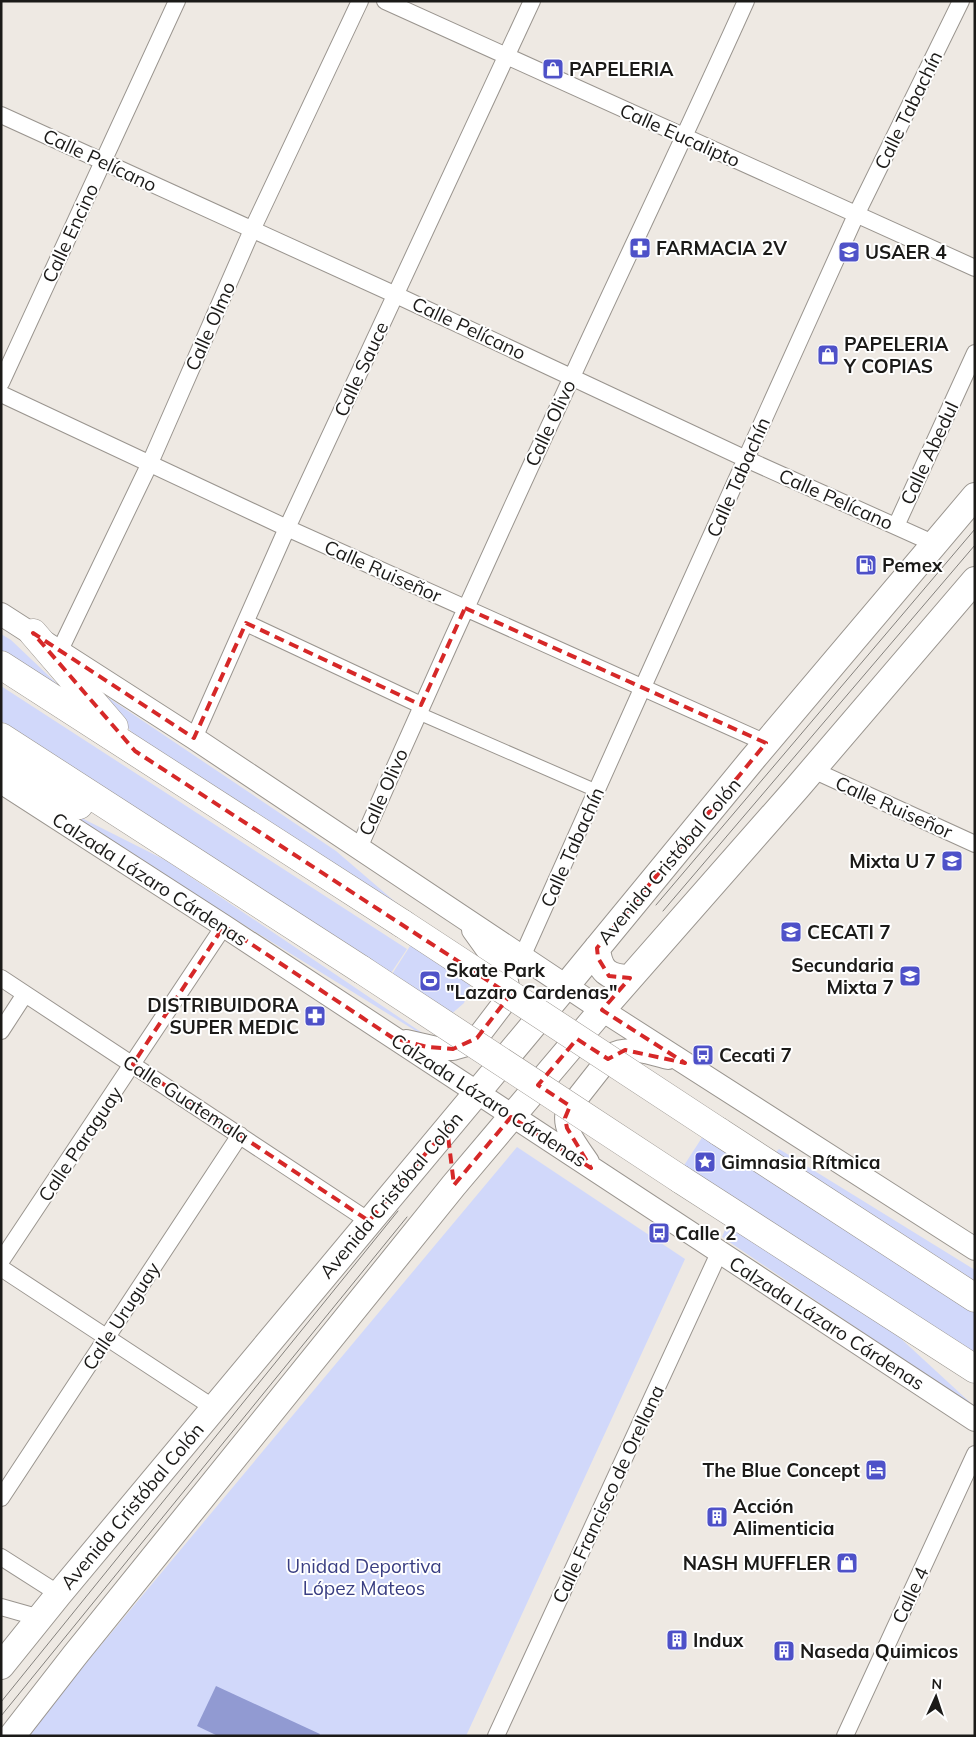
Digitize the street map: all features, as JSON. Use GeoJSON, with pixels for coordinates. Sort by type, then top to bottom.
{"type":"FeatureCollection","features":[{"type":"Feature","properties":{"kind":"highway"},"geometry":{"type":"LineString","coordinates":[[33,633],[135,751]]}},
{"type":"Feature","properties":{"kind":"highway"},"geometry":{"type":"LineString","coordinates":[[1,665],[403,924],[718,1132],[975,1298]]}},
{"type":"Feature","properties":{"kind":"highway","name":"Calzada Lázaro Cárdenas"},"geometry":{"type":"LineString","coordinates":[[1,737],[975,1369]]}},
{"type":"Feature","properties":{"kind":"highway"},"geometry":{"type":"LineString","coordinates":[[3,784],[180,853]]}},
{"type":"Feature","properties":{"kind":"highway"},"geometry":{"type":"LineString","coordinates":[[892,1315],[975,1390]]}},
{"type":"Feature","properties":{"kind":"main road","name":"Avenida Cristóbal Colón"},"geometry":{"type":"LineString","coordinates":[[1,1666],[766,744],[975,496]]}},
{"type":"Feature","properties":{"kind":"main road"},"geometry":{"type":"LineString","coordinates":[[12,1736],[511,1116],[975,580]]}},
{"type":"Feature","properties":{"kind":"main road"},"geometry":{"type":"LineString","coordinates":[[1,614],[60,650],[194,738],[602,1010],[975,1249]]}},
{"type":"Feature","properties":{"kind":"main road","name":"Calzada Lázaro Cárdenas"},"geometry":{"type":"LineString","coordinates":[[3,784],[224,926],[975,1420]]}},
{"type":"Feature","properties":{"kind":"main road"},"geometry":{"type":"LineString","coordinates":[[393,1038],[427,1047],[453,1049],[467,1045],[477,1038],[506,1000],[508,987],[506,976],[465,918]]}},
{"type":"Feature","properties":{"kind":"main road"},"geometry":{"type":"LineString","coordinates":[[597,948],[600,963],[609,976],[630,978]]}},
{"type":"Feature","properties":{"kind":"main road"},"geometry":{"type":"LineString","coordinates":[[591,1168],[570,1134],[565,1118],[567,1111],[611,1055],[625,1050],[635,1051],[685,1063]]}},
{"type":"Feature","properties":{"kind":"main road"},"geometry":{"type":"LineString","coordinates":[[444,1132],[453,1158],[454,1185]]}},
{"type":"Feature","properties":{"kind":"street","name":"Calle Encino"},"geometry":{"type":"LineString","coordinates":[[1,383],[177,1]]}},
{"type":"Feature","properties":{"kind":"street","name":"Calle Olmo"},"geometry":{"type":"LineString","coordinates":[[60,650],[150,463],[252,230],[360,1]]}},
{"type":"Feature","properties":{"kind":"street","name":"Calle Eucalipto"},"geometry":{"type":"LineString","coordinates":[[385,1],[975,268]]}},
{"type":"Feature","properties":{"kind":"street","name":"Calle Sauce"},"geometry":{"type":"LineString","coordinates":[[194,738],[287,528],[532,1]]}},
{"type":"Feature","properties":{"kind":"street","name":"Calle Olivo"},"geometry":{"type":"LineString","coordinates":[[359,848],[465,608],[685,138],[746,1]]}},
{"type":"Feature","properties":{"kind":"street","name":"Calle Tabachín"},"geometry":{"type":"LineString","coordinates":[[522,957],[856,215],[961,1]]}},
{"type":"Feature","properties":{"kind":"street","name":"Calle Pelícano"},"geometry":{"type":"LineString","coordinates":[[1,115],[396,294],[746,459],[936,544]]}},
{"type":"Feature","properties":{"kind":"street","name":"Calle Abedul"},"geometry":{"type":"LineString","coordinates":[[896,526],[975,353]]}},
{"type":"Feature","properties":{"kind":"street","name":"Calle Ruiseñor"},"geometry":{"type":"LineString","coordinates":[[1,394],[287,528],[766,744]]}},
{"type":"Feature","properties":{"kind":"street"},"geometry":{"type":"LineString","coordinates":[[246,623],[420,709],[597,791]]}},
{"type":"Feature","properties":{"kind":"street","name":"Calle Ruiseñor"},"geometry":{"type":"LineString","coordinates":[[812,770],[975,844]]}},
{"type":"Feature","properties":{"kind":"street","name":"Calle Paraguay"},"geometry":{"type":"LineString","coordinates":[[1,1262],[224,926]]}},
{"type":"Feature","properties":{"kind":"street","name":"Calle Guatemala"},"geometry":{"type":"LineString","coordinates":[[1,978],[369,1221]]}},
{"type":"Feature","properties":{"kind":"street"},"geometry":{"type":"LineString","coordinates":[[1,1031],[25,994]]}},
{"type":"Feature","properties":{"kind":"street","name":"Calle Uruguay"},"geometry":{"type":"LineString","coordinates":[[1,1498],[240,1135]]}},
{"type":"Feature","properties":{"kind":"street","name":"Calle Francisco de Orellana"},"geometry":{"type":"LineString","coordinates":[[496,1736],[720,1253]]}},
{"type":"Feature","properties":{"kind":"street"},"geometry":{"type":"LineString","coordinates":[[1,1268],[214,1408]]}},
{"type":"Feature","properties":{"kind":"street","name":"Calle 4"},"geometry":{"type":"LineString","coordinates":[[845,1736],[975,1454]]}},
{"type":"Feature","properties":{"kind":"street"},"geometry":{"type":"LineString","coordinates":[[1,1557],[59,1594]]}},
{"type":"Feature","properties":{"kind":"street"},"geometry":{"type":"LineString","coordinates":[[1,1607],[40,1618]]}},
{"type":"Feature","properties":{"kind":"highlighted area"},"geometry":{"type":"Polygon","coordinates":[[[465,608],[766,743],[597,948],[598,958],[609,976],[630,978],[602,1010],[685,1063],[625,1050],[608,1059],[577,1039],[538,1085],[570,1106],[565,1118],[567,1128],[591,1168],[511,1117],[454,1185],[447,1128],[369,1221],[133,1064],[224,926],[393,1038],[427,1047],[453,1049],[477,1038],[510,995],[135,751],[33,633],[194,738],[246,623],[421,705],[465,608]]]}},
{"type":"Feature","properties":{"kind":"green space"},"geometry":{"type":"Polygon","coordinates":[[[1,634],[11,640],[91,716],[1,658],[1,634]]]}},
{"type":"Feature","properties":{"kind":"green space"},"geometry":{"type":"Polygon","coordinates":[[[1,686],[407,949],[391,973],[1,721],[1,686]]]}},
{"type":"Feature","properties":{"kind":"green space"},"geometry":{"type":"Polygon","coordinates":[[[97,690],[336,851],[428,930],[139,741],[97,690]]]}},
{"type":"Feature","properties":{"kind":"green space"},"geometry":{"type":"Polygon","coordinates":[[[24,789],[167,861],[458,1057],[24,789]]]}},
{"type":"Feature","properties":{"kind":"green space","name":"Skate Park \"Lazaro Cardenas\""},"geometry":{"type":"Polygon","coordinates":[[[421,929],[477,966],[464,1003],[432,1031],[378,996],[421,929]]]}},
{"type":"Feature","properties":{"kind":"green space"},"geometry":{"type":"Polygon","coordinates":[[[703,1136],[975,1312],[975,1355],[683,1167],[703,1136]]]}},
{"type":"Feature","properties":{"kind":"green space","name":"Unidad Deportiva López Mateos"},"geometry":{"type":"Polygon","coordinates":[[[517,1147],[685,1259],[466,1736],[25,1736],[517,1147]]]}},
{"type":"Feature","properties":{"kind":"green space"},"geometry":{"type":"Polygon","coordinates":[[[779,1149],[975,1270],[975,1288],[771,1157],[779,1149]]]}},
{"type":"Feature","properties":{"kind":"green space"},"geometry":{"type":"Polygon","coordinates":[[[727,1225],[885,1324],[975,1408],[722,1237],[727,1225]]]}},
{"type":"Feature","properties":{"kind":"water"},"geometry":{"type":"Polygon","coordinates":[[[216,1686],[320,1734],[319,1736],[218,1736],[197,1726],[216,1686]]]}},
{"type":"Feature","properties":{"kind":"tram line"},"geometry":{"type":"LineString","coordinates":[[656,905],[975,529]]}},
{"type":"Feature","properties":{"kind":"tram line"},"geometry":{"type":"LineString","coordinates":[[663,911],[975,545]]}},
{"type":"Feature","properties":{"kind":"tram line"},"geometry":{"type":"LineString","coordinates":[[1,1702],[398,1211]]}},
{"type":"Feature","properties":{"kind":"tram line"},"geometry":{"type":"LineString","coordinates":[[1,1716],[407,1217]]}},
{"type":"Feature","properties":{"kind":"place","name":"PAPELERIA"},"geometry":{"type":"Point","coordinates":[553,69]}},
{"type":"Feature","properties":{"kind":"place","name":"FARMACIA 2V"},"geometry":{"type":"Point","coordinates":[640,248]}},
{"type":"Feature","properties":{"kind":"place","name":"USAER 4"},"geometry":{"type":"Point","coordinates":[849,252]}},
{"type":"Feature","properties":{"kind":"place","name":"PAPELERIA Y COPIAS"},"geometry":{"type":"Point","coordinates":[828,355]}},
{"type":"Feature","properties":{"kind":"place","name":"Pemex"},"geometry":{"type":"Point","coordinates":[866,565]}},
{"type":"Feature","properties":{"kind":"place","name":"Mixta U 7"},"geometry":{"type":"Point","coordinates":[952,861]}},
{"type":"Feature","properties":{"kind":"place","name":"CECATI 7"},"geometry":{"type":"Point","coordinates":[791,932]}},
{"type":"Feature","properties":{"kind":"place","name":"Secundaria Mixta 7"},"geometry":{"type":"Point","coordinates":[910,976]}},
{"type":"Feature","properties":{"kind":"place","name":"Skate Park \"Lazaro Cardenas\""},"geometry":{"type":"Point","coordinates":[430,981]}},
{"type":"Feature","properties":{"kind":"place","name":"DISTRIBUIDORA SUPER MEDIC"},"geometry":{"type":"Point","coordinates":[315,1016]}},
{"type":"Feature","properties":{"kind":"place","name":"Cecati 7"},"geometry":{"type":"Point","coordinates":[703,1055]}},
{"type":"Feature","properties":{"kind":"place","name":"Gimnasia Rítmica"},"geometry":{"type":"Point","coordinates":[705,1162]}},
{"type":"Feature","properties":{"kind":"place","name":"Calle 2"},"geometry":{"type":"Point","coordinates":[659,1233]}},
{"type":"Feature","properties":{"kind":"place","name":"The Blue Concept"},"geometry":{"type":"Point","coordinates":[876,1470]}},
{"type":"Feature","properties":{"kind":"place","name":"Acción Alimenticia"},"geometry":{"type":"Point","coordinates":[717,1517]}},
{"type":"Feature","properties":{"kind":"place","name":"NASH MUFFLER"},"geometry":{"type":"Point","coordinates":[847,1563]}},
{"type":"Feature","properties":{"kind":"place","name":"Indux"},"geometry":{"type":"Point","coordinates":[677,1640]}},
{"type":"Feature","properties":{"kind":"place","name":"Naseda Quimicos"},"geometry":{"type":"Point","coordinates":[784,1651]}}]}
